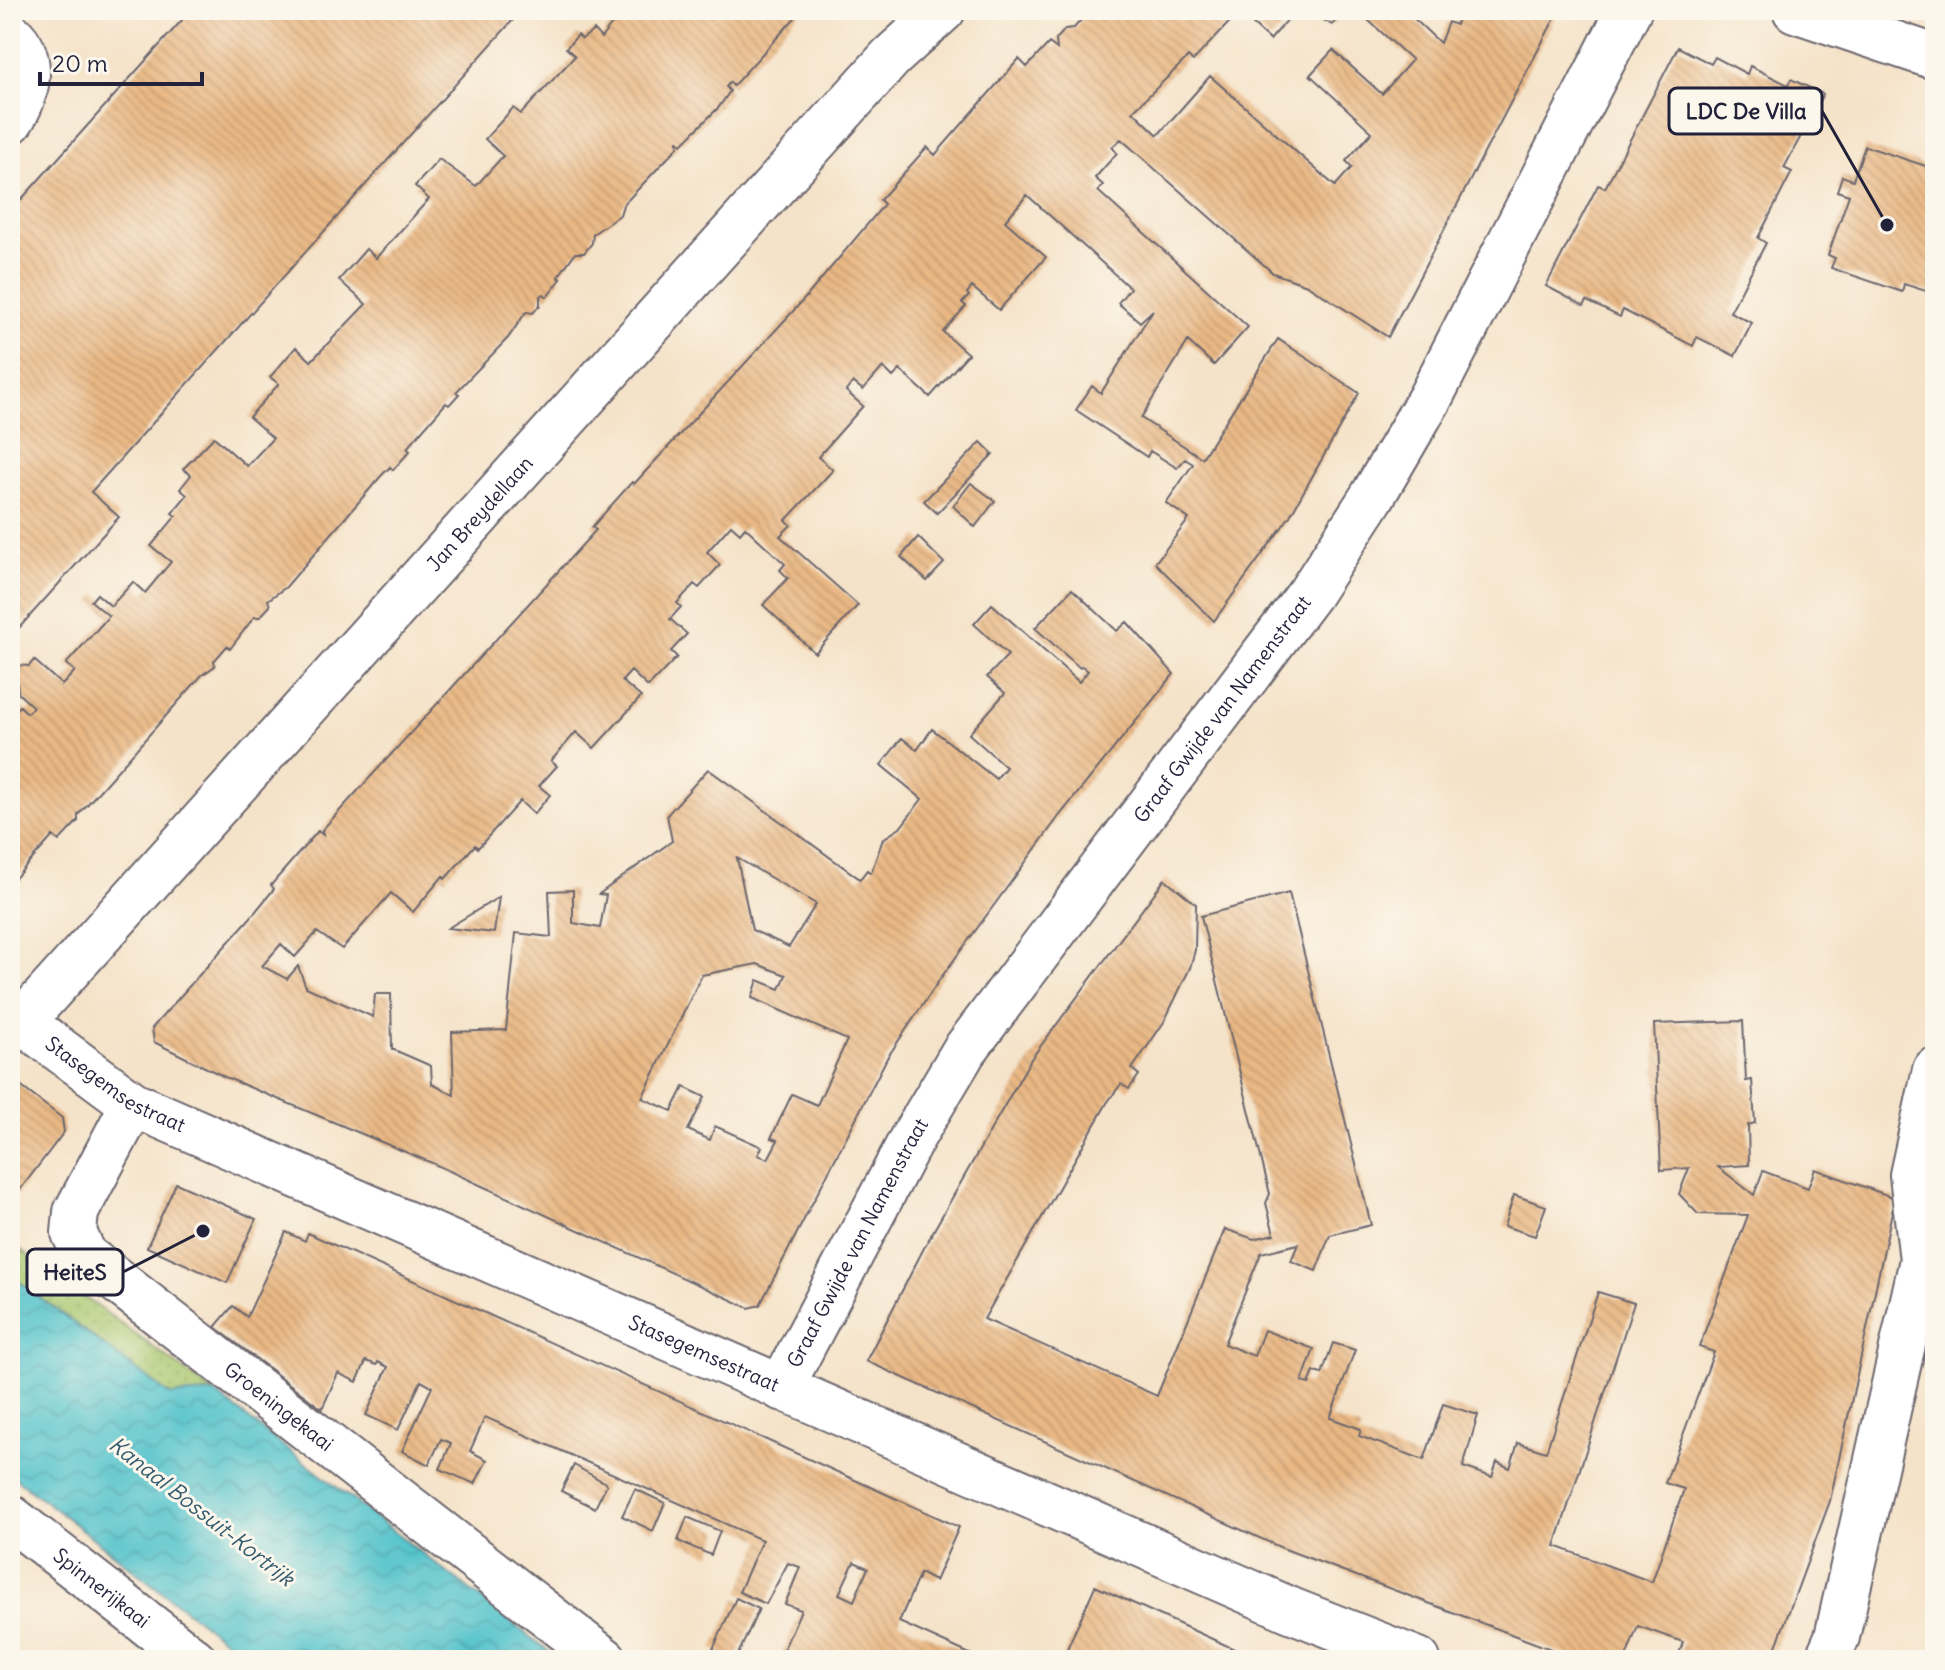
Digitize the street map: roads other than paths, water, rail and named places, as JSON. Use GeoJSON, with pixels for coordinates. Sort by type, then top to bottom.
{"type":"FeatureCollection","features":[{"type":"Feature","properties":{"kind":"street","name":"Jan Breydellaan"},"geometry":{"type":"LineString","coordinates":[[16,1017],[880,68],[943,10]]}},
{"type":"Feature","properties":{"kind":"street","name":"Graaf Gwijde van Namenstraat"},"geometry":{"type":"LineString","coordinates":[[781,1388],[911,1140],[964,1051],[1310,593],[1372,497],[1430,398],[1629,10]]}},
{"type":"Feature","properties":{"kind":"street"},"geometry":{"type":"LineString","coordinates":[[1795,10],[1935,57]]}},
{"type":"Feature","properties":{"kind":"street"},"geometry":{"type":"LineString","coordinates":[[10,34],[23,50],[27,72],[24,95],[10,122]]}},
{"type":"Feature","properties":{"kind":"street","name":"Stasegemsestraat"},"geometry":{"type":"LineString","coordinates":[[16,1017],[133,1104],[1291,1610],[1418,1660]]}},
{"type":"Feature","properties":{"kind":"street"},"geometry":{"type":"LineString","coordinates":[[1827,1660],[1837,1637],[1929,1262],[1912,1175],[1935,1070]]}},
{"type":"Feature","properties":{"kind":"street","name":"Groeningekaai"},"geometry":{"type":"LineString","coordinates":[[133,1104],[83,1192],[76,1212],[74,1233],[85,1256],[605,1660]]}},
{"type":"Feature","properties":{"kind":"street","name":"Spinnerijkaai"},"geometry":{"type":"LineString","coordinates":[[10,1517],[194,1660]]}},
{"type":"Feature","properties":{"kind":"water","name":"Kanaal Bossuit-Kortrijk"},"geometry":{"type":"Polygon","coordinates":[[[10,1275],[170,1395],[215,1393],[560,1660],[250,1660],[10,1474],[10,1275]]]}},
{"type":"Feature","properties":{"kind":"place","name":"LDC De Villa"},"geometry":{"type":"Point","coordinates":[1887,225]}},
{"type":"Feature","properties":{"kind":"place","name":"HeiteS"},"geometry":{"type":"Point","coordinates":[203,1231]}}]}
